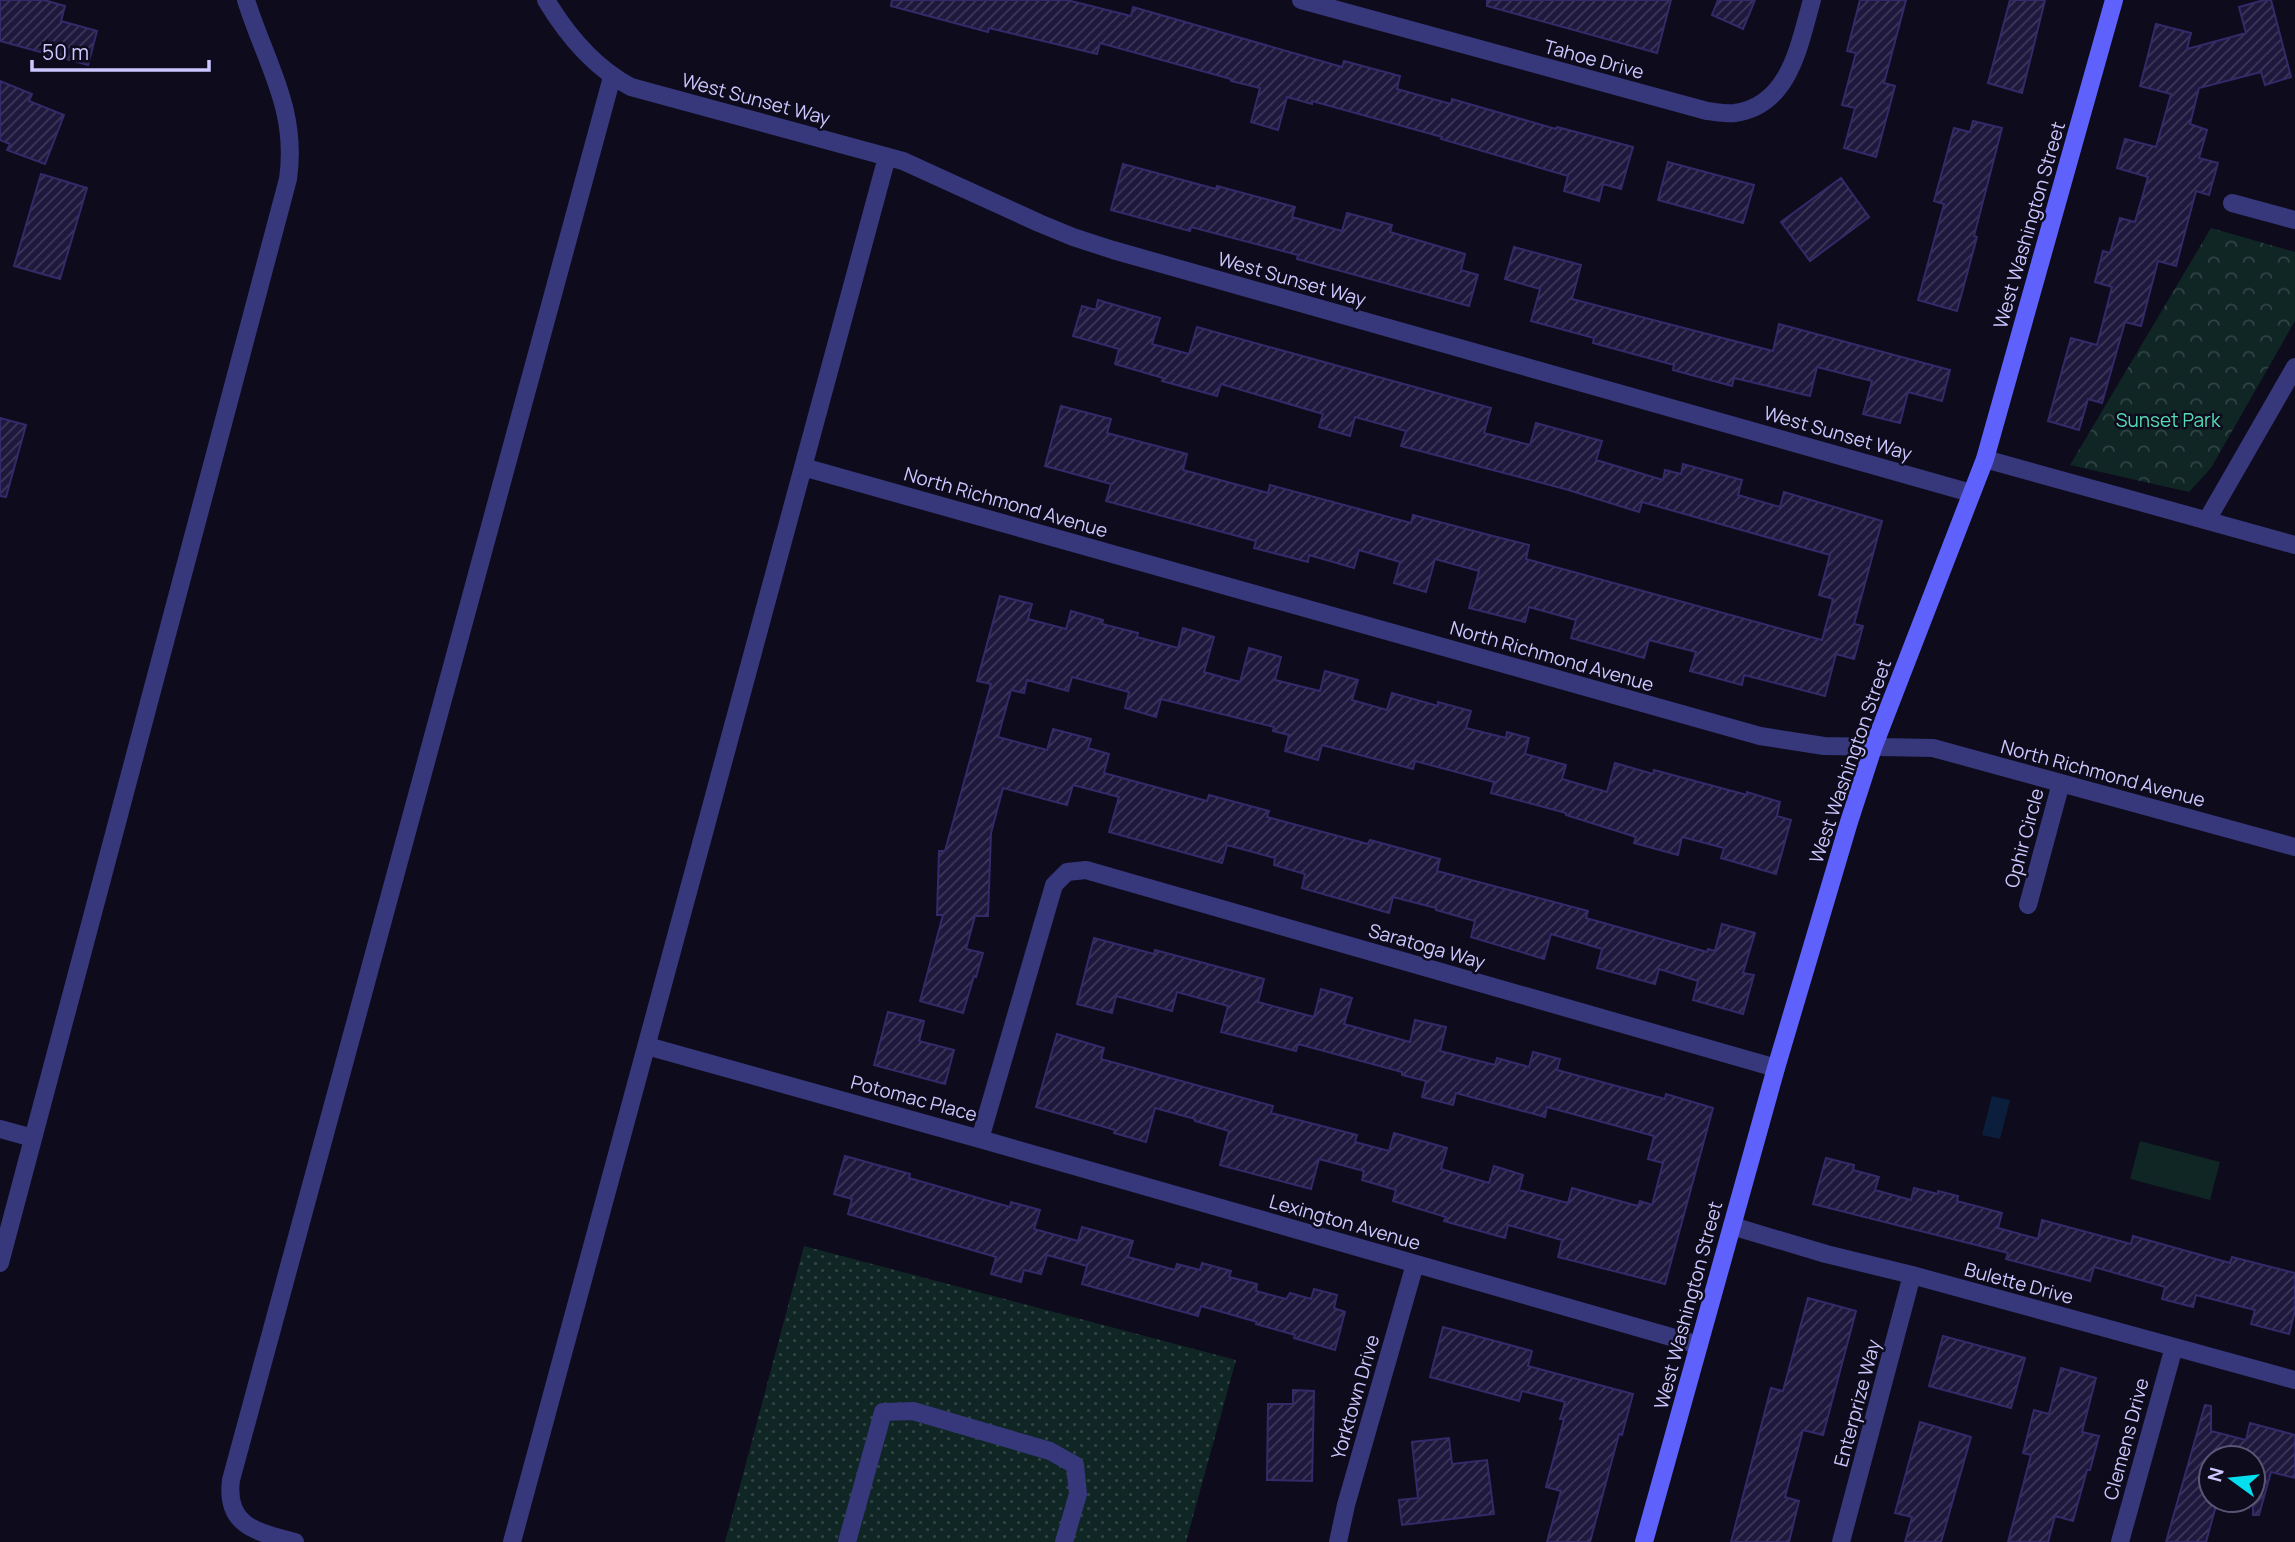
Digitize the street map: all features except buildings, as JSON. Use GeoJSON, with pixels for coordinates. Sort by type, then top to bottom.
{"type":"FeatureCollection","features":[{"type":"Feature","properties":{"kind":"street"},"geometry":{"type":"LineString","coordinates":[[0,1263],[288,179],[291,156],[286,111],[246,0]]}},
{"type":"Feature","properties":{"kind":"street"},"geometry":{"type":"LineString","coordinates":[[295,1542],[261,1532],[237,1517],[230,1506],[231,1480],[612,78],[567,32],[546,0]]}},
{"type":"Feature","properties":{"kind":"street","name":"Tahoe Drive"},"geometry":{"type":"LineString","coordinates":[[1301,0],[1707,111],[1734,113],[1761,104],[1780,88],[1794,65],[1812,0]]}},
{"type":"Feature","properties":{"kind":"street","name":"West Washington Street"},"geometry":{"type":"LineString","coordinates":[[1644,1542],[1776,1068],[1873,748],[1985,459],[2115,0]]}},
{"type":"Feature","properties":{"kind":"street","name":"West Sunset Way"},"geometry":{"type":"LineString","coordinates":[[612,78],[631,87],[903,160],[1073,237],[1113,250],[1971,492]]}},
{"type":"Feature","properties":{"kind":"street"},"geometry":{"type":"LineString","coordinates":[[512,1542],[887,157]]}},
{"type":"Feature","properties":{"kind":"street"},"geometry":{"type":"LineString","coordinates":[[2232,203],[2295,220]]}},
{"type":"Feature","properties":{"kind":"street"},"geometry":{"type":"LineString","coordinates":[[2207,520],[2295,367]]}},
{"type":"Feature","properties":{"kind":"street"},"geometry":{"type":"LineString","coordinates":[[1985,459],[2295,545]]}},
{"type":"Feature","properties":{"kind":"street","name":"North Richmond Avenue"},"geometry":{"type":"LineString","coordinates":[[803,467],[1760,737],[1824,746],[1933,748],[2295,847]]}},
{"type":"Feature","properties":{"kind":"street","name":"Ophir Circle"},"geometry":{"type":"LineString","coordinates":[[2028,905],[2061,783]]}},
{"type":"Feature","properties":{"kind":"street","name":"Saratoga Way"},"geometry":{"type":"LineString","coordinates":[[1067,872],[1086,870],[1776,1068]]}},
{"type":"Feature","properties":{"kind":"street","name":"Potomac Place"},"geometry":{"type":"LineString","coordinates":[[647,1046],[980,1139],[1054,885],[1067,872]]}},
{"type":"Feature","properties":{"kind":"street"},"geometry":{"type":"LineString","coordinates":[[0,1129],[33,1138]]}},
{"type":"Feature","properties":{"kind":"street","name":"Lexington Avenue"},"geometry":{"type":"LineString","coordinates":[[980,1139],[1699,1345]]}},
{"type":"Feature","properties":{"kind":"street","name":"Bulette Drive"},"geometry":{"type":"LineString","coordinates":[[1732,1226],[1826,1254],[2295,1380]]}},
{"type":"Feature","properties":{"kind":"street","name":"Yorktown Drive"},"geometry":{"type":"LineString","coordinates":[[1338,1542],[1346,1505],[1415,1264]]}},
{"type":"Feature","properties":{"kind":"street","name":"Enterprize Way"},"geometry":{"type":"LineString","coordinates":[[1841,1542],[1912,1275]]}},
{"type":"Feature","properties":{"kind":"street","name":"Clemens Drive"},"geometry":{"type":"LineString","coordinates":[[2120,1542],[2174,1347]]}},
{"type":"Feature","properties":{"kind":"street"},"geometry":{"type":"LineString","coordinates":[[847,1542],[883,1412],[913,1411],[1050,1451],[1075,1465],[1078,1494],[1065,1542]]}},
{"type":"Feature","properties":{"kind":"green space","name":"Sunset Park"},"geometry":{"type":"Polygon","coordinates":[[[2211,228],[2295,252],[2295,321],[2211,468],[2189,492],[2070,465],[2211,228]]]}},
{"type":"Feature","properties":{"kind":"green space"},"geometry":{"type":"Polygon","coordinates":[[[2140,1141],[2220,1162],[2210,1200],[2130,1179],[2140,1141]]]}},
{"type":"Feature","properties":{"kind":"green space"},"geometry":{"type":"Polygon","coordinates":[[[804,1246],[1236,1360],[1186,1542],[725,1542],[804,1246]]]}},
{"type":"Feature","properties":{"kind":"water"},"geometry":{"type":"Polygon","coordinates":[[[1992,1096],[2010,1100],[2000,1139],[1982,1135],[1992,1096]]]}}]}
